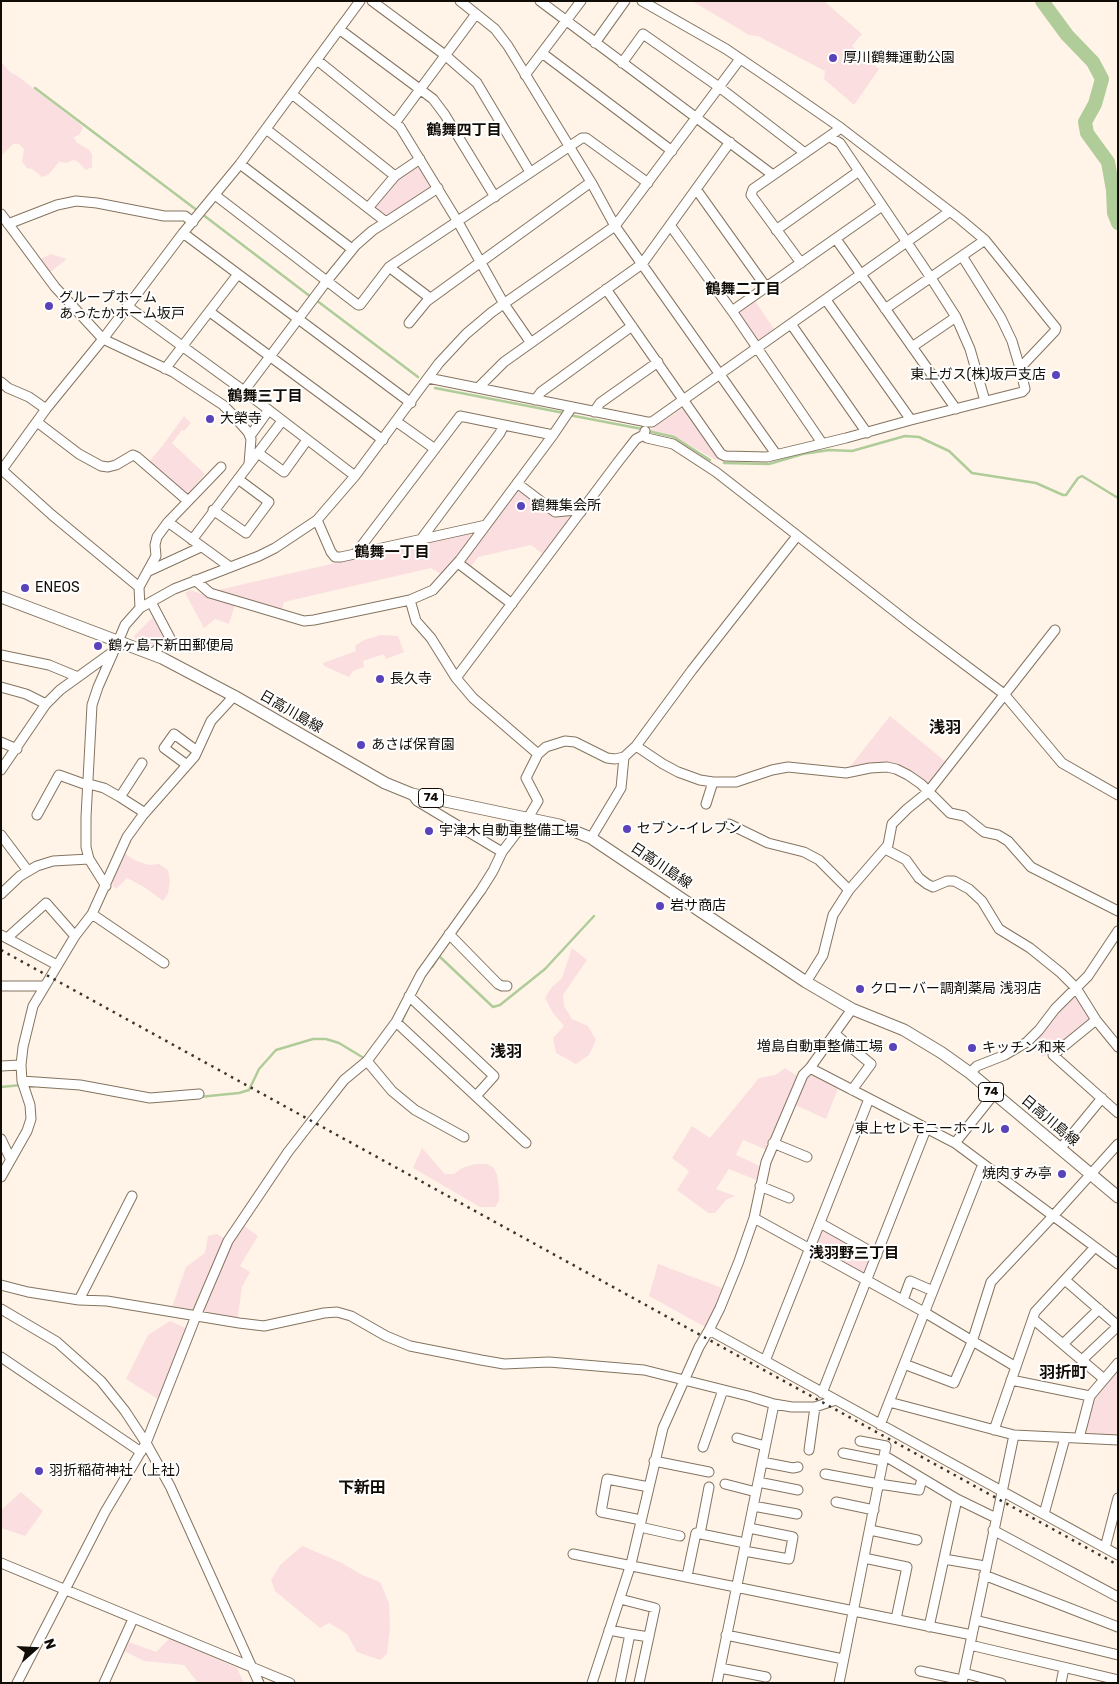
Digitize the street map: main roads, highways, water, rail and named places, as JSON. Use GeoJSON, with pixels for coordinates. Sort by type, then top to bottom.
{"type":"FeatureCollection","features":[{"type":"Feature","properties":{"kind":"main road","name":"日高川島線"},"geometry":{"type":"LineString","coordinates":[[1,597],[116,646],[152,654],[234,696],[385,782],[412,794],[559,825],[591,838],[806,982],[852,1009],[911,1034],[942,1053],[970,1073],[1089,1174],[1118,1196]]}},
{"type":"Feature","properties":{"kind":"waterway"},"geometry":{"type":"LineString","coordinates":[[1042,1],[1067,35],[1093,62],[1102,79],[1095,104],[1085,122],[1087,133],[1108,162],[1113,190],[1114,213],[1118,223]]}},
{"type":"Feature","properties":{"kind":"waterway"},"geometry":{"type":"LineString","coordinates":[[35,88],[198,211]]}},
{"type":"Feature","properties":{"kind":"waterway"},"geometry":{"type":"LineString","coordinates":[[202,214],[311,297]]}},
{"type":"Feature","properties":{"kind":"waterway"},"geometry":{"type":"LineString","coordinates":[[316,300],[418,377]]}},
{"type":"Feature","properties":{"kind":"waterway"},"geometry":{"type":"LineString","coordinates":[[435,388],[564,413]]}},
{"type":"Feature","properties":{"kind":"waterway"},"geometry":{"type":"LineString","coordinates":[[569,415],[642,429]]}},
{"type":"Feature","properties":{"kind":"waterway"},"geometry":{"type":"LineString","coordinates":[[648,431],[674,437],[710,460]]}},
{"type":"Feature","properties":{"kind":"waterway"},"geometry":{"type":"LineString","coordinates":[[724,463],[769,464],[803,454],[829,450],[852,451],[905,436],[919,437],[949,451],[972,473],[1036,483],[1063,495],[1066,495],[1078,478],[1082,476],[1118,498]]}},
{"type":"Feature","properties":{"kind":"waterway"},"geometry":{"type":"LineString","coordinates":[[432,967],[439,956],[493,1007],[500,1005],[545,969],[594,916]]}},
{"type":"Feature","properties":{"kind":"waterway"},"geometry":{"type":"LineString","coordinates":[[401,1023],[410,1004]]}},
{"type":"Feature","properties":{"kind":"waterway"},"geometry":{"type":"LineString","coordinates":[[199,1097],[239,1093],[249,1090],[259,1069],[276,1050],[313,1039],[326,1039],[339,1043],[367,1060]]}},
{"type":"Feature","properties":{"kind":"waterway"},"geometry":{"type":"LineString","coordinates":[[1,1087],[21,1085]]}},
{"type":"Feature","properties":{"kind":"railway"},"geometry":{"type":"LineString","coordinates":[[1,950],[1118,1565]]}},
{"type":"Feature","properties":{"kind":"place","name":"厚川鶴舞運動公園"},"geometry":{"type":"Point","coordinates":[833,58]}},
{"type":"Feature","properties":{"kind":"place","name":"グループホーム あったかホーム坂戸"},"geometry":{"type":"Point","coordinates":[49,306]}},
{"type":"Feature","properties":{"kind":"place","name":"東上ガス(株)坂戸支店"},"geometry":{"type":"Point","coordinates":[1056,375]}},
{"type":"Feature","properties":{"kind":"place","name":"大榮寺"},"geometry":{"type":"Point","coordinates":[210,419]}},
{"type":"Feature","properties":{"kind":"place","name":"鶴舞集会所"},"geometry":{"type":"Point","coordinates":[521,506]}},
{"type":"Feature","properties":{"kind":"place","name":"ENEOS"},"geometry":{"type":"Point","coordinates":[25,588]}},
{"type":"Feature","properties":{"kind":"place","name":"鶴ヶ島下新田郵便局"},"geometry":{"type":"Point","coordinates":[98,646]}},
{"type":"Feature","properties":{"kind":"place","name":"長久寺"},"geometry":{"type":"Point","coordinates":[380,679]}},
{"type":"Feature","properties":{"kind":"place","name":"あさば保育園"},"geometry":{"type":"Point","coordinates":[361,745]}},
{"type":"Feature","properties":{"kind":"place","name":"セブン-イレブン"},"geometry":{"type":"Point","coordinates":[627,829]}},
{"type":"Feature","properties":{"kind":"place","name":"宇津木自動車整備工場"},"geometry":{"type":"Point","coordinates":[429,831]}},
{"type":"Feature","properties":{"kind":"place","name":"岩サ商店"},"geometry":{"type":"Point","coordinates":[660,906]}},
{"type":"Feature","properties":{"kind":"place","name":"クローバー調剤薬局 浅羽店"},"geometry":{"type":"Point","coordinates":[860,989]}},
{"type":"Feature","properties":{"kind":"place","name":"増島自動車整備工場"},"geometry":{"type":"Point","coordinates":[893,1047]}},
{"type":"Feature","properties":{"kind":"place","name":"キッチン和来"},"geometry":{"type":"Point","coordinates":[972,1048]}},
{"type":"Feature","properties":{"kind":"place","name":"東上セレモニーホール"},"geometry":{"type":"Point","coordinates":[1005,1129]}},
{"type":"Feature","properties":{"kind":"place","name":"焼肉すみ亭"},"geometry":{"type":"Point","coordinates":[1062,1174]}},
{"type":"Feature","properties":{"kind":"place","name":"羽折稲荷神社（上社）"},"geometry":{"type":"Point","coordinates":[39,1471]}},
{"type":"Feature","properties":{"kind":"district","name":"鶴舞四丁目"},"geometry":{"type":"Point","coordinates":[464,131]}},
{"type":"Feature","properties":{"kind":"district","name":"鶴舞二丁目"},"geometry":{"type":"Point","coordinates":[743,290]}},
{"type":"Feature","properties":{"kind":"district","name":"鶴舞三丁目"},"geometry":{"type":"Point","coordinates":[265,397]}},
{"type":"Feature","properties":{"kind":"district","name":"鶴舞一丁目"},"geometry":{"type":"Point","coordinates":[392,553]}},
{"type":"Feature","properties":{"kind":"district","name":"浅羽"},"geometry":{"type":"Point","coordinates":[945,728]}},
{"type":"Feature","properties":{"kind":"district","name":"浅羽"},"geometry":{"type":"Point","coordinates":[506,1052]}},
{"type":"Feature","properties":{"kind":"district","name":"浅羽野三丁目"},"geometry":{"type":"Point","coordinates":[854,1254]}},
{"type":"Feature","properties":{"kind":"district","name":"羽折町"},"geometry":{"type":"Point","coordinates":[1063,1373]}},
{"type":"Feature","properties":{"kind":"district","name":"下新田"},"geometry":{"type":"Point","coordinates":[362,1488]}}]}
